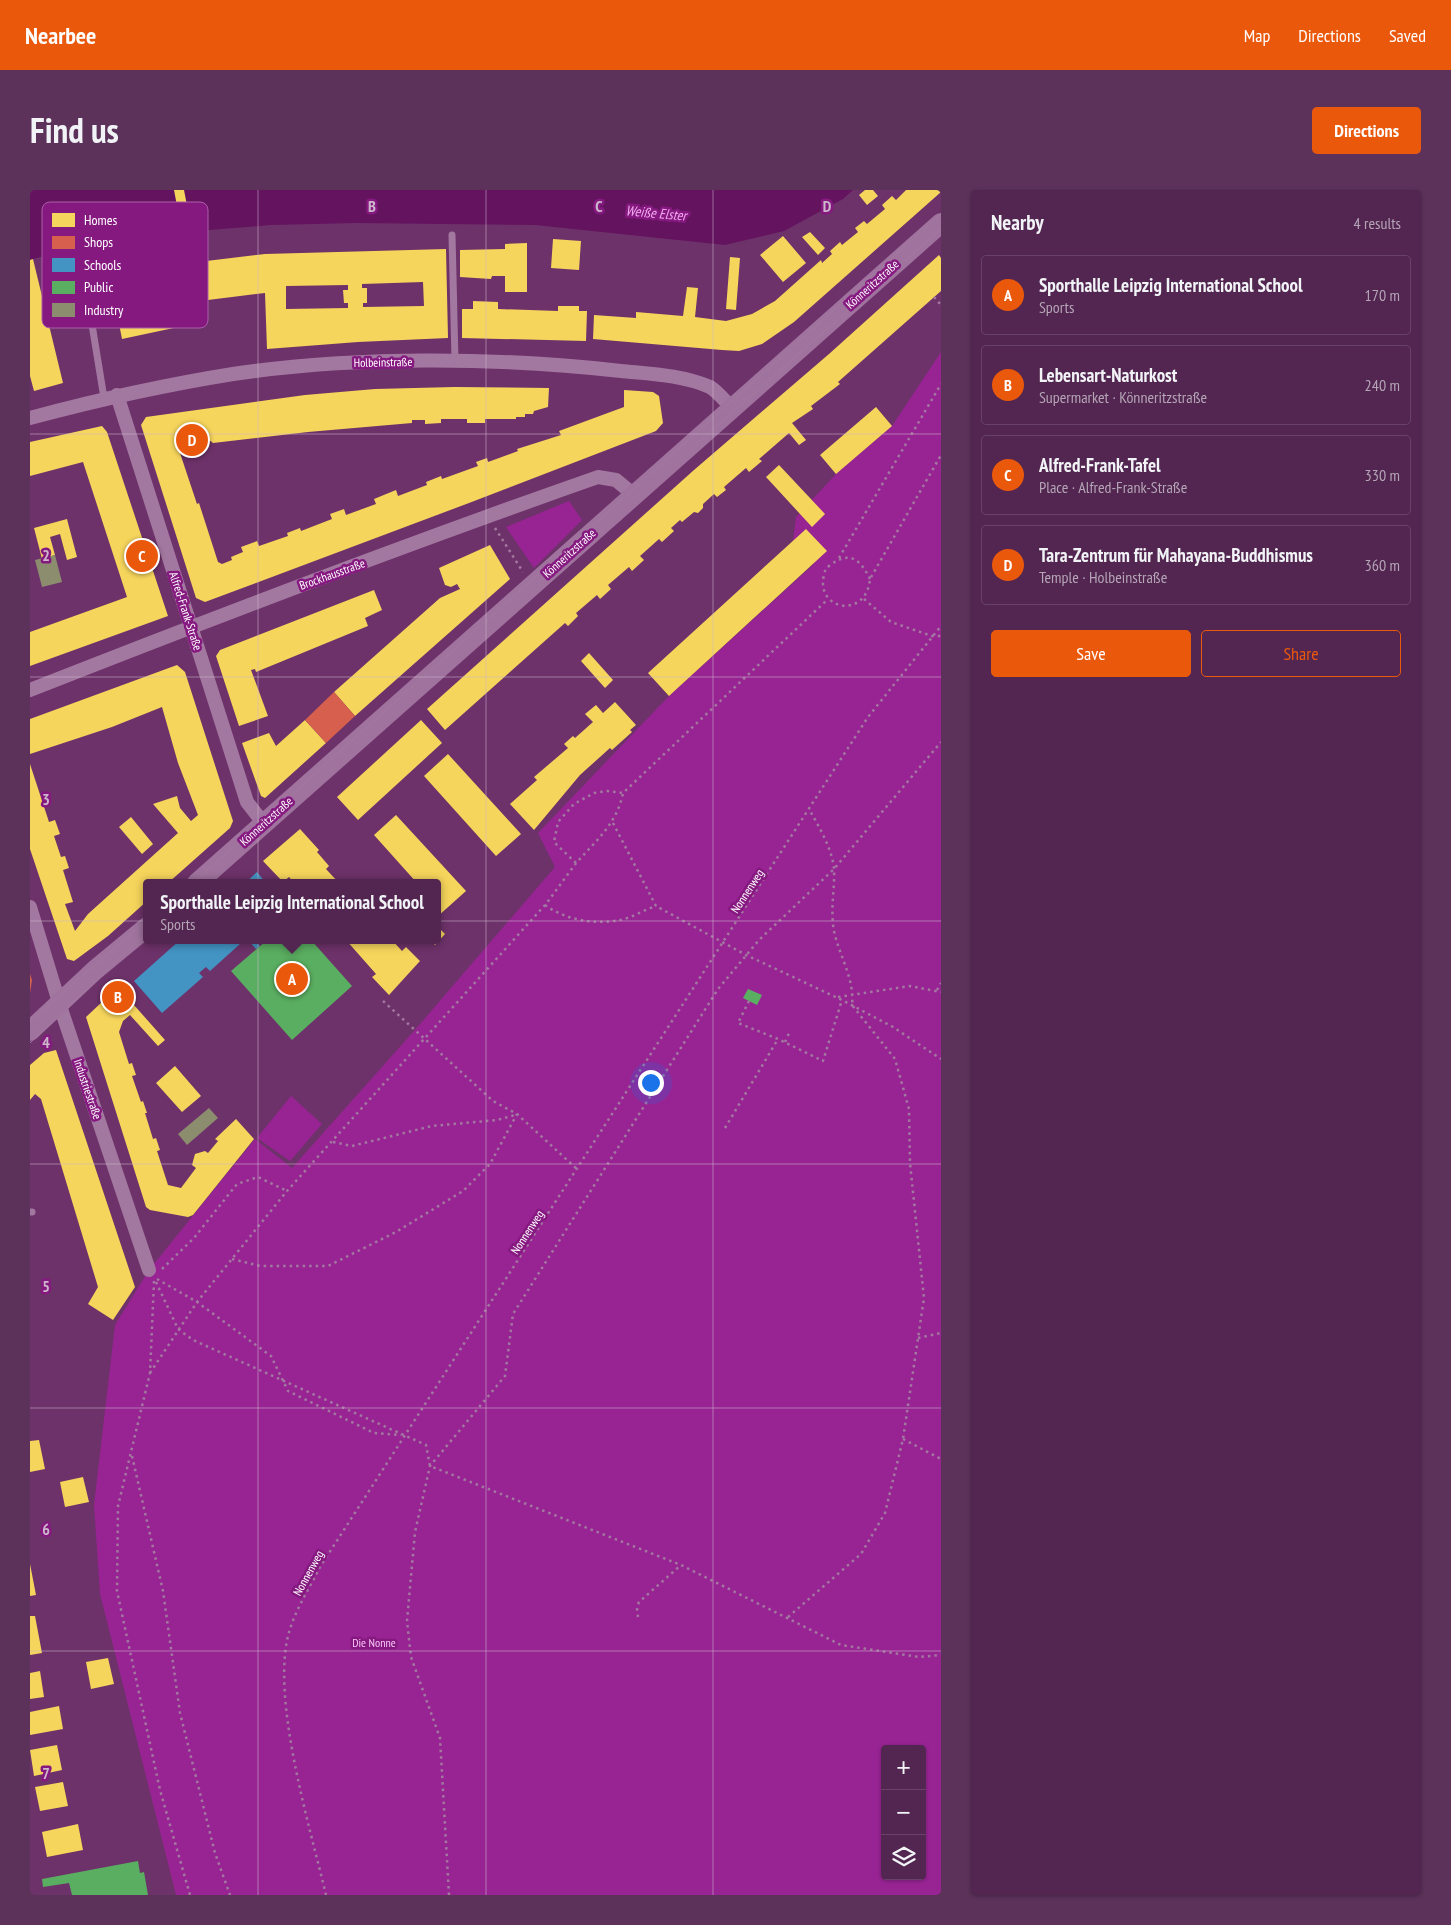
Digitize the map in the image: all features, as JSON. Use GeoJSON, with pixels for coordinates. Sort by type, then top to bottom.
{"type":"FeatureCollection","features":[{"type":"Feature","properties":{"kind":"main road","name":"Könneritzstraße"},"geometry":{"type":"LineString","coordinates":[[202,879],[941,223]]}},
{"type":"Feature","properties":{"kind":"main road"},"geometry":{"type":"LineString","coordinates":[[30,1031],[95,970],[143,930]]}},
{"type":"Feature","properties":{"kind":"street","name":"Holbeinstraße"},"geometry":{"type":"LineString","coordinates":[[30,418],[111,396],[234,374],[344,363],[455,362],[566,365],[684,378],[711,388],[732,408]]}},
{"type":"Feature","properties":{"kind":"street","name":"Alfred-Frank-Straße"},"geometry":{"type":"LineString","coordinates":[[111,396],[191,626],[247,802],[264,824]]}},
{"type":"Feature","properties":{"kind":"street","name":"Brockhausstraße"},"geometry":{"type":"LineString","coordinates":[[30,690],[191,626],[487,516],[598,478],[616,480],[634,495]]}},
{"type":"Feature","properties":{"kind":"street","name":"Industriestraße"},"geometry":{"type":"LineString","coordinates":[[30,907],[60,1004],[152,1274]]}},
{"type":"Feature","properties":{"kind":"lane"},"geometry":{"type":"LineString","coordinates":[[452,235],[455,362]]}},
{"type":"Feature","properties":{"kind":"lane"},"geometry":{"type":"LineString","coordinates":[[95,328],[111,396]]}},
{"type":"Feature","properties":{"kind":"path"},"geometry":{"type":"LineString","coordinates":[[934,297],[941,305]]}},
{"type":"Feature","properties":{"kind":"path"},"geometry":{"type":"LineString","coordinates":[[941,384],[839,558],[826,568],[821,584],[828,599],[840,606],[853,606],[864,599],[869,590],[870,579],[941,455]]}},
{"type":"Feature","properties":{"kind":"path"},"geometry":{"type":"LineString","coordinates":[[487,516],[532,586]]}},
{"type":"Feature","properties":{"kind":"path"},"geometry":{"type":"LineString","coordinates":[[839,558],[853,558],[863,564],[870,579]]}},
{"type":"Feature","properties":{"kind":"path"},"geometry":{"type":"LineString","coordinates":[[150,1373],[197,1302],[288,1191],[423,1039],[545,906],[576,863],[612,823],[623,793],[828,599]]}},
{"type":"Feature","properties":{"kind":"path"},"geometry":{"type":"LineString","coordinates":[[864,599],[891,622],[932,636],[941,636]]}},
{"type":"Feature","properties":{"kind":"path","name":"Nonnenweg"},"geometry":{"type":"LineString","coordinates":[[326,1895],[298,1773],[286,1704],[283,1668],[290,1629],[320,1567],[578,1170],[868,717],[941,626]]}},
{"type":"Feature","properties":{"kind":"path"},"geometry":{"type":"LineString","coordinates":[[430,1466],[505,1376],[513,1314],[718,989],[759,940],[834,869],[941,742]]}},
{"type":"Feature","properties":{"kind":"path"},"geometry":{"type":"LineString","coordinates":[[576,863],[554,842],[558,822],[574,804],[594,793],[608,791],[623,793]]}},
{"type":"Feature","properties":{"kind":"path"},"geometry":{"type":"LineString","coordinates":[[788,1617],[861,1554],[885,1512],[903,1439],[924,1298],[910,1163],[909,1109],[895,1059],[852,1005],[854,994],[834,931],[832,896],[834,869],[824,837],[809,809]]}},
{"type":"Feature","properties":{"kind":"path"},"geometry":{"type":"LineString","coordinates":[[612,823],[656,906],[746,955],[836,997],[893,1027],[941,1059]]}},
{"type":"Feature","properties":{"kind":"path"},"geometry":{"type":"LineString","coordinates":[[545,906],[553,911],[583,921],[620,920],[656,906]]}},
{"type":"Feature","properties":{"kind":"path"},"geometry":{"type":"LineString","coordinates":[[937,990],[941,983]]}},
{"type":"Feature","properties":{"kind":"path"},"geometry":{"type":"LineString","coordinates":[[836,997],[910,986],[941,992]]}},
{"type":"Feature","properties":{"kind":"path"},"geometry":{"type":"LineString","coordinates":[[749,1001],[738,1023],[823,1060],[842,1000]]}},
{"type":"Feature","properties":{"kind":"path"},"geometry":{"type":"LineString","coordinates":[[383,1001],[493,1102],[517,1114],[578,1170]]}},
{"type":"Feature","properties":{"kind":"path"},"geometry":{"type":"LineString","coordinates":[[785,1042],[790,1031]]}},
{"type":"Feature","properties":{"kind":"path"},"geometry":{"type":"LineString","coordinates":[[725,1128],[778,1039]]}},
{"type":"Feature","properties":{"kind":"path"},"geometry":{"type":"LineString","coordinates":[[333,1142],[352,1146],[432,1126],[497,1120],[517,1114]]}},
{"type":"Feature","properties":{"kind":"path"},"geometry":{"type":"LineString","coordinates":[[232,1259],[260,1266],[328,1266],[396,1232],[463,1191],[490,1164],[517,1114]]}},
{"type":"Feature","properties":{"kind":"path"},"geometry":{"type":"LineString","coordinates":[[190,1895],[160,1790],[117,1591],[118,1506],[150,1373],[152,1274],[194,1238],[237,1184],[258,1177],[288,1191]]}},
{"type":"Feature","properties":{"kind":"path"},"geometry":{"type":"LineString","coordinates":[[152,1274],[197,1302],[271,1356],[280,1378],[288,1391],[374,1433],[405,1435]]}},
{"type":"Feature","properties":{"kind":"path"},"geometry":{"type":"LineString","coordinates":[[152,1274],[178,1329],[193,1340],[426,1445],[430,1466],[415,1532],[407,1621],[411,1657],[440,1738],[449,1895]]}},
{"type":"Feature","properties":{"kind":"path"},"geometry":{"type":"LineString","coordinates":[[918,1338],[941,1333]]}},
{"type":"Feature","properties":{"kind":"path"},"geometry":{"type":"LineString","coordinates":[[903,1439],[941,1459]]}},
{"type":"Feature","properties":{"kind":"path"},"geometry":{"type":"LineString","coordinates":[[132,1454],[163,1591],[180,1713],[215,1853],[230,1895]]}},
{"type":"Feature","properties":{"kind":"path"},"geometry":{"type":"LineString","coordinates":[[430,1466],[681,1565],[841,1645],[919,1657],[941,1655]]}},
{"type":"Feature","properties":{"kind":"path"},"geometry":{"type":"LineString","coordinates":[[638,1617],[637,1608],[639,1602],[681,1565]]}},
{"type":"Feature","properties":{"kind":"green space","name":"Die Nonne"},"geometry":{"type":"Polygon","coordinates":[[[941,352],[941,1895],[176,1895],[100,1594],[94,1505],[115,1325],[149,1270],[255,1139],[292,1168],[414,1031],[555,867],[538,833],[669,696],[814,564],[793,541],[796,517],[836,474],[892,426],[941,352]]]}},
{"type":"Feature","properties":{"kind":"green space"},"geometry":{"type":"Polygon","coordinates":[[[569,501],[582,520],[534,568],[506,527],[569,501]]]}},
{"type":"Feature","properties":{"kind":"green space"},"geometry":{"type":"Polygon","coordinates":[[[291,1096],[322,1124],[290,1161],[257,1138],[291,1096]]]}},
{"type":"Feature","properties":{"kind":"water","name":"Weiße Elster"},"geometry":{"type":"Polygon","coordinates":[[[30,190],[853,190],[843,199],[784,231],[725,245],[535,225],[356,223],[271,225],[208,230],[208,202],[42,202],[42,256],[30,260],[30,190]]]}},
{"type":"Feature","properties":{"kind":"building: Homes"},"geometry":{"type":"Polygon","coordinates":[[[174,190],[184,190],[186,202],[176,202],[174,190]]]}},
{"type":"Feature","properties":{"kind":"building: Homes"},"geometry":{"type":"Polygon","coordinates":[[[865,190],[873,190],[878,196],[867,205],[859,195],[865,190]]]}},
{"type":"Feature","properties":{"kind":"building: Homes"},"geometry":{"type":"Polygon","coordinates":[[[906,190],[941,190],[941,192],[794,322],[762,344],[739,351],[593,339],[594,315],[636,318],[636,312],[683,316],[687,287],[698,288],[695,317],[726,321],[752,314],[775,301],[821,260],[822,263],[832,254],[830,251],[840,242],[842,245],[858,232],[855,228],[864,221],[867,224],[885,209],[882,205],[892,196],[896,200],[906,190]]]}},
{"type":"Feature","properties":{"kind":"building: Homes"},"geometry":{"type":"Polygon","coordinates":[[[810,232],[825,248],[818,255],[802,237],[810,232]]]}},
{"type":"Feature","properties":{"kind":"building: Homes"},"geometry":{"type":"Polygon","coordinates":[[[783,236],[806,263],[783,282],[760,255],[783,236]]]}},
{"type":"Feature","properties":{"kind":"building: Homes"},"geometry":{"type":"Polygon","coordinates":[[[553,239],[581,241],[579,270],[551,268],[553,239]]]}},
{"type":"Feature","properties":{"kind":"building: Homes"},"geometry":{"type":"Polygon","coordinates":[[[527,243],[527,292],[505,292],[505,276],[492,276],[491,279],[460,277],[460,250],[505,249],[505,244],[527,243]]]}},
{"type":"Feature","properties":{"kind":"building: Homes"},"geometry":{"type":"Polygon","coordinates":[[[446,249],[448,338],[267,349],[265,293],[208,300],[208,261],[265,254],[446,249]],[[423,282],[362,284],[362,288],[367,288],[367,303],[363,303],[363,307],[424,306],[423,282]],[[348,285],[286,286],[286,309],[348,308],[348,303],[344,303],[343,290],[348,290],[348,285]]]}},
{"type":"Feature","properties":{"kind":"building: Homes"},"geometry":{"type":"Polygon","coordinates":[[[939,255],[941,258],[941,291],[838,382],[840,384],[811,406],[813,409],[792,423],[806,440],[799,445],[789,433],[759,459],[762,461],[749,472],[746,468],[724,487],[726,490],[717,497],[714,494],[703,504],[703,508],[698,513],[694,512],[682,522],[680,520],[671,528],[674,531],[662,542],[659,539],[640,556],[644,560],[632,571],[629,567],[608,585],[611,589],[600,599],[597,595],[576,613],[578,616],[568,626],[565,623],[445,730],[427,709],[694,470],[829,354],[939,255]]]}},
{"type":"Feature","properties":{"kind":"building: Homes"},"geometry":{"type":"Polygon","coordinates":[[[730,257],[740,258],[736,310],[726,309],[730,257]]]}},
{"type":"Feature","properties":{"kind":"building: Homes"},"geometry":{"type":"Polygon","coordinates":[[[33,259],[42,296],[42,328],[50,328],[63,383],[34,391],[30,376],[30,260],[33,259]]]}},
{"type":"Feature","properties":{"kind":"building: Homes"},"geometry":{"type":"Polygon","coordinates":[[[473,301],[498,302],[498,309],[558,311],[558,306],[579,306],[579,311],[587,311],[586,341],[462,338],[462,309],[473,309],[473,301]]]}},
{"type":"Feature","properties":{"kind":"building: Homes"},"geometry":{"type":"Polygon","coordinates":[[[120,328],[174,328],[122,339],[120,328]]]}},
{"type":"Feature","properties":{"kind":"building: Homes"},"geometry":{"type":"Polygon","coordinates":[[[454,387],[549,388],[548,407],[534,411],[533,414],[525,414],[525,417],[516,417],[516,419],[485,419],[485,423],[467,423],[467,419],[441,419],[441,423],[425,424],[425,420],[412,420],[412,423],[213,443],[204,436],[176,441],[218,562],[222,564],[232,560],[231,557],[243,552],[241,547],[257,541],[259,546],[288,536],[287,533],[300,528],[301,531],[332,519],[330,514],[344,509],[346,515],[376,504],[374,499],[396,490],[398,496],[427,485],[426,482],[441,476],[442,479],[478,466],[476,462],[487,458],[488,462],[518,451],[517,449],[561,435],[559,431],[624,407],[624,390],[653,392],[659,396],[663,423],[656,431],[205,602],[196,598],[141,425],[146,417],[305,395],[375,389],[454,387]]]}},
{"type":"Feature","properties":{"kind":"building: Homes"},"geometry":{"type":"Polygon","coordinates":[[[876,407],[892,426],[836,474],[820,455],[876,407]]]}},
{"type":"Feature","properties":{"kind":"building: Homes"},"geometry":{"type":"Polygon","coordinates":[[[102,426],[107,432],[168,616],[30,666],[30,632],[127,597],[83,462],[30,476],[30,442],[102,426]]]}},
{"type":"Feature","properties":{"kind":"building: Homes"},"geometry":{"type":"Polygon","coordinates":[[[779,465],[825,514],[812,527],[766,477],[779,465]]]}},
{"type":"Feature","properties":{"kind":"building: Homes"},"geometry":{"type":"Polygon","coordinates":[[[67,519],[77,557],[67,560],[60,534],[50,537],[55,555],[42,559],[34,528],[67,519]]]}},
{"type":"Feature","properties":{"kind":"building: Homes"},"geometry":{"type":"Polygon","coordinates":[[[806,529],[827,551],[669,696],[648,673],[806,529]]]}},
{"type":"Feature","properties":{"kind":"building: Homes"},"geometry":{"type":"Polygon","coordinates":[[[490,545],[510,579],[355,716],[334,692],[440,598],[460,589],[457,584],[451,587],[445,585],[439,568],[490,545]]]}},
{"type":"Feature","properties":{"kind":"building: Homes"},"geometry":{"type":"Polygon","coordinates":[[[374,590],[382,610],[365,618],[368,626],[256,672],[255,669],[251,670],[268,716],[239,726],[216,656],[220,650],[374,590]]]}},
{"type":"Feature","properties":{"kind":"building: Homes"},"geometry":{"type":"Polygon","coordinates":[[[589,653],[613,680],[605,688],[581,661],[589,653]]]}},
{"type":"Feature","properties":{"kind":"building: Homes"},"geometry":{"type":"Polygon","coordinates":[[[177,665],[185,672],[233,821],[230,828],[173,879],[143,879],[143,905],[108,936],[74,961],[67,959],[30,849],[30,764],[49,822],[55,820],[60,834],[54,836],[61,857],[65,856],[69,868],[63,870],[73,902],[65,904],[75,931],[88,914],[178,833],[153,804],[177,796],[180,808],[191,821],[198,815],[178,763],[162,707],[112,727],[30,754],[30,719],[177,665]]]}},
{"type":"Feature","properties":{"kind":"building: Homes"},"geometry":{"type":"Polygon","coordinates":[[[615,702],[636,725],[630,730],[632,732],[612,750],[610,748],[580,775],[534,830],[510,804],[537,780],[534,777],[568,748],[564,744],[573,736],[575,738],[593,722],[585,714],[596,705],[603,713],[615,702]]]}},
{"type":"Feature","properties":{"kind":"building: Homes"},"geometry":{"type":"Polygon","coordinates":[[[305,720],[326,743],[265,798],[261,796],[242,743],[269,733],[276,746],[305,720]]]}},
{"type":"Feature","properties":{"kind":"building: Homes"},"geometry":{"type":"Polygon","coordinates":[[[421,720],[442,743],[358,820],[337,797],[421,720]]]}},
{"type":"Feature","properties":{"kind":"building: Homes"},"geometry":{"type":"Polygon","coordinates":[[[448,754],[521,834],[496,856],[424,776],[448,754]]]}},
{"type":"Feature","properties":{"kind":"building: Homes"},"geometry":{"type":"Polygon","coordinates":[[[396,815],[466,891],[441,913],[441,879],[413,879],[374,835],[396,815]]]}},
{"type":"Feature","properties":{"kind":"building: Homes"},"geometry":{"type":"Polygon","coordinates":[[[131,817],[153,844],[142,854],[119,827],[131,817]]]}},
{"type":"Feature","properties":{"kind":"building: Homes"},"geometry":{"type":"Polygon","coordinates":[[[300,829],[319,850],[317,852],[329,866],[326,869],[335,879],[291,879],[289,877],[280,879],[263,861],[300,829]]]}},
{"type":"Feature","properties":{"kind":"building: Homes"},"geometry":{"type":"Polygon","coordinates":[[[441,930],[445,934],[441,938],[441,930]]]}},
{"type":"Feature","properties":{"kind":"building: Homes"},"geometry":{"type":"Polygon","coordinates":[[[350,944],[396,944],[402,951],[406,947],[420,961],[389,995],[372,977],[376,974],[350,944]]]}},
{"type":"Feature","properties":{"kind":"building: Homes"},"geometry":{"type":"Polygon","coordinates":[[[118,987],[165,1040],[158,1046],[130,1015],[123,1021],[119,1032],[129,1064],[132,1063],[136,1075],[132,1076],[147,1113],[145,1113],[153,1139],[156,1138],[160,1150],[157,1151],[168,1185],[181,1188],[196,1168],[192,1165],[195,1154],[205,1151],[208,1153],[218,1141],[215,1139],[236,1119],[254,1139],[193,1215],[188,1217],[150,1210],[146,1207],[86,1017],[118,987]]]}},
{"type":"Feature","properties":{"kind":"building: Homes"},"geometry":{"type":"Polygon","coordinates":[[[56,1050],[135,1287],[113,1320],[88,1304],[98,1287],[41,1099],[35,1094],[30,1100],[30,1065],[44,1053],[56,1050]]]}},
{"type":"Feature","properties":{"kind":"building: Homes"},"geometry":{"type":"Polygon","coordinates":[[[175,1066],[201,1096],[182,1112],[156,1083],[175,1066]]]}},
{"type":"Feature","properties":{"kind":"building: Homes"},"geometry":{"type":"Polygon","coordinates":[[[39,1440],[45,1469],[30,1472],[30,1441],[39,1440]]]}},
{"type":"Feature","properties":{"kind":"building: Homes"},"geometry":{"type":"Polygon","coordinates":[[[83,1477],[89,1502],[65,1507],[60,1482],[83,1477]]]}},
{"type":"Feature","properties":{"kind":"building: Homes"},"geometry":{"type":"Polygon","coordinates":[[[30,1564],[36,1595],[30,1596],[30,1564]]]}},
{"type":"Feature","properties":{"kind":"building: Homes"},"geometry":{"type":"Polygon","coordinates":[[[30,1616],[35,1616],[42,1653],[30,1655],[30,1616]]]}},
{"type":"Feature","properties":{"kind":"building: Homes"},"geometry":{"type":"Polygon","coordinates":[[[108,1658],[114,1684],[91,1689],[86,1662],[108,1658]]]}},
{"type":"Feature","properties":{"kind":"building: Homes"},"geometry":{"type":"Polygon","coordinates":[[[40,1671],[44,1697],[30,1699],[30,1673],[40,1671]]]}},
{"type":"Feature","properties":{"kind":"building: Homes"},"geometry":{"type":"Polygon","coordinates":[[[59,1706],[63,1729],[30,1735],[30,1712],[59,1706]]]}},
{"type":"Feature","properties":{"kind":"building: Homes"},"geometry":{"type":"Polygon","coordinates":[[[57,1745],[62,1770],[34,1776],[30,1750],[57,1745]]]}},
{"type":"Feature","properties":{"kind":"building: Homes"},"geometry":{"type":"Polygon","coordinates":[[[63,1782],[68,1806],[40,1811],[35,1787],[63,1782]]]}},
{"type":"Feature","properties":{"kind":"building: Homes"},"geometry":{"type":"Polygon","coordinates":[[[78,1824],[83,1850],[47,1857],[42,1832],[78,1824]]]}},
{"type":"Feature","properties":{"kind":"building: Shops"},"geometry":{"type":"Polygon","coordinates":[[[334,692],[355,716],[326,743],[305,720],[334,692]]]}},
{"type":"Feature","properties":{"kind":"building: Shops"},"geometry":{"type":"Polygon","coordinates":[[[30,974],[32,980],[30,993],[30,974]]]}},
{"type":"Feature","properties":{"kind":"building: Schools"},"geometry":{"type":"Polygon","coordinates":[[[257,872],[263,879],[249,879],[257,872]]]}},
{"type":"Feature","properties":{"kind":"building: Schools"},"geometry":{"type":"Polygon","coordinates":[[[176,944],[240,944],[210,971],[206,967],[199,973],[203,977],[162,1013],[134,981],[176,944]]]}},
{"type":"Feature","properties":{"kind":"building: Schools"},"geometry":{"type":"Polygon","coordinates":[[[252,944],[258,944],[260,946],[256,949],[252,944]]]}},
{"type":"Feature","properties":{"kind":"building: Public"},"geometry":{"type":"Polygon","coordinates":[[[262,944],[315,944],[352,986],[292,1040],[231,971],[262,944]]]}},
{"type":"Feature","properties":{"kind":"building: Public"},"geometry":{"type":"Polygon","coordinates":[[[748,989],[762,995],[757,1005],[743,998],[748,989]]]}},
{"type":"Feature","properties":{"kind":"building: Public"},"geometry":{"type":"Polygon","coordinates":[[[138,1861],[140,1873],[144,1872],[148,1895],[72,1895],[69,1883],[43,1887],[42,1879],[138,1861]]]}},
{"type":"Feature","properties":{"kind":"building: Industry"},"geometry":{"type":"Polygon","coordinates":[[[55,555],[62,582],[42,587],[35,560],[55,555]]]}},
{"type":"Feature","properties":{"kind":"building: Industry"},"geometry":{"type":"Polygon","coordinates":[[[209,1108],[218,1118],[187,1145],[178,1134],[209,1108]]]}},
{"type":"Feature","properties":{"kind":"tram line"},"geometry":{"type":"LineString","coordinates":[[197,879],[941,214]]}},
{"type":"Feature","properties":{"kind":"tram line"},"geometry":{"type":"LineString","coordinates":[[692,448],[941,229]]}},
{"type":"Feature","properties":{"kind":"tram line"},"geometry":{"type":"LineString","coordinates":[[30,1021],[143,923]]}},
{"type":"Feature","properties":{"kind":"tram line"},"geometry":{"type":"LineString","coordinates":[[30,1043],[143,936]]}},
{"type":"Feature","properties":{"kind":"place","name":"Tara-Zentrum für Mahayana-Buddhismus"},"geometry":{"type":"Point","coordinates":[192,440]}},
{"type":"Feature","properties":{"kind":"place","name":"Alfred-Frank-Tafel"},"geometry":{"type":"Point","coordinates":[142,556]}},
{"type":"Feature","properties":{"kind":"place","name":"Sporthalle Leipzig International School"},"geometry":{"type":"Point","coordinates":[292,979]}},
{"type":"Feature","properties":{"kind":"place","name":"Lebensart-Naturkost"},"geometry":{"type":"Point","coordinates":[118,997]}}]}
